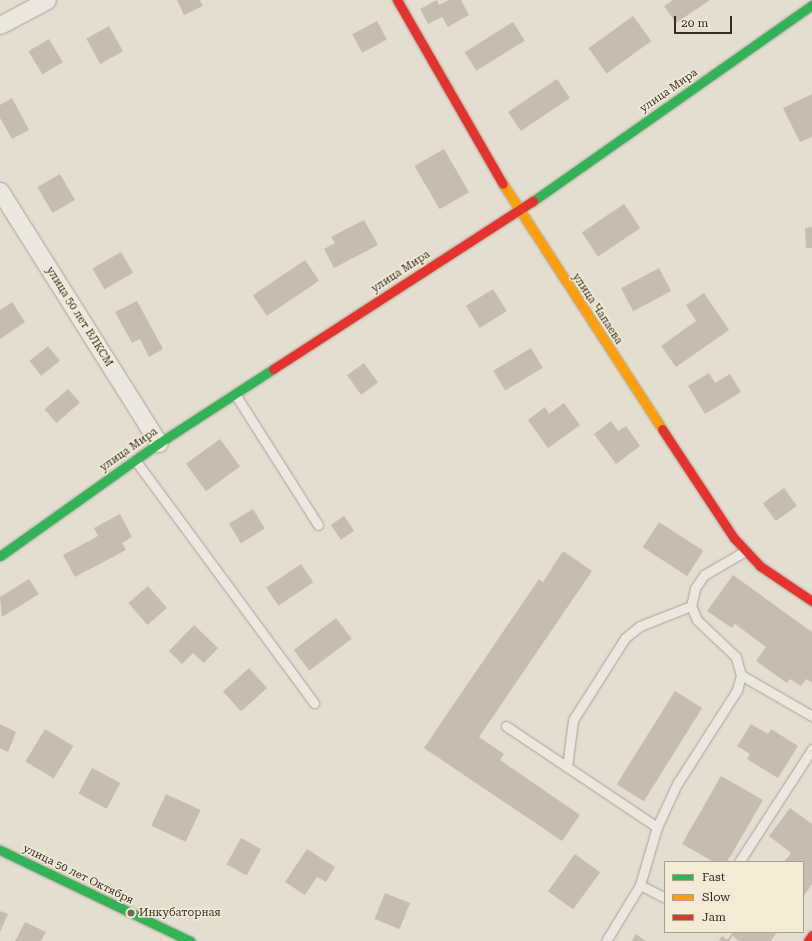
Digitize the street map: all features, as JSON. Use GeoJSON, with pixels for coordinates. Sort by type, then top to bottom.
{"type":"FeatureCollection","features":[{"type":"Feature","properties":{"kind":"street"},"geometry":{"type":"LineString","coordinates":[[0,25],[47,0]]}},
{"type":"Feature","properties":{"kind":"street","name":"улица Чапаева"},"geometry":{"type":"LineString","coordinates":[[397,0],[518,211],[745,552],[760,566],[812,601]]}},
{"type":"Feature","properties":{"kind":"street","name":"улица Мира"},"geometry":{"type":"LineString","coordinates":[[0,556],[158,443],[518,211],[812,5]]}},
{"type":"Feature","properties":{"kind":"street","name":"улица 50 лет ВЛКСМ"},"geometry":{"type":"LineString","coordinates":[[0,191],[158,443]]}},
{"type":"Feature","properties":{"kind":"street","name":"улица 50 лет Октября"},"geometry":{"type":"LineString","coordinates":[[0,850],[190,941]]}},
{"type":"Feature","properties":{"kind":"street"},"geometry":{"type":"LineString","coordinates":[[808,941],[812,936]]}},
{"type":"Feature","properties":{"kind":"lane"},"geometry":{"type":"LineString","coordinates":[[235,394],[318,525]]}},
{"type":"Feature","properties":{"kind":"lane"},"geometry":{"type":"LineString","coordinates":[[135,460],[314,703]]}},
{"type":"Feature","properties":{"kind":"lane"},"geometry":{"type":"LineString","coordinates":[[606,941],[640,885],[657,827],[677,784],[737,690],[741,675],[736,657],[697,620],[691,606],[695,588],[704,574],[745,552]]}},
{"type":"Feature","properties":{"kind":"lane"},"geometry":{"type":"LineString","coordinates":[[567,767],[574,720],[625,638],[640,626],[691,606]]}},
{"type":"Feature","properties":{"kind":"lane"},"geometry":{"type":"LineString","coordinates":[[741,675],[812,716]]}},
{"type":"Feature","properties":{"kind":"lane"},"geometry":{"type":"LineString","coordinates":[[506,726],[657,827]]}},
{"type":"Feature","properties":{"kind":"lane"},"geometry":{"type":"LineString","coordinates":[[740,861],[812,749]]}},
{"type":"Feature","properties":{"kind":"lane"},"geometry":{"type":"LineString","coordinates":[[640,885],[664,897]]}},
{"type":"Feature","properties":{"kind":"building"},"geometry":{"type":"Polygon","coordinates":[[[177,0],[200,0],[203,6],[184,15],[177,0]]]}},
{"type":"Feature","properties":{"kind":"building"},"geometry":{"type":"Polygon","coordinates":[[[437,0],[439,5],[449,0],[461,0],[469,15],[448,27],[442,17],[428,24],[420,9],[437,0]]]}},
{"type":"Feature","properties":{"kind":"building"},"geometry":{"type":"Polygon","coordinates":[[[673,0],[710,0],[676,23],[664,6],[673,0]]]}},
{"type":"Feature","properties":{"kind":"building"},"geometry":{"type":"Polygon","coordinates":[[[633,16],[651,41],[607,73],[589,48],[633,16]]]}},
{"type":"Feature","properties":{"kind":"building"},"geometry":{"type":"Polygon","coordinates":[[[377,21],[387,40],[362,53],[352,34],[377,21]]]}},
{"type":"Feature","properties":{"kind":"building"},"geometry":{"type":"Polygon","coordinates":[[[513,22],[525,41],[476,71],[465,52],[513,22]]]}},
{"type":"Feature","properties":{"kind":"building"},"geometry":{"type":"Polygon","coordinates":[[[109,26],[123,51],[100,64],[86,39],[109,26]]]}},
{"type":"Feature","properties":{"kind":"building"},"geometry":{"type":"Polygon","coordinates":[[[49,39],[63,62],[42,75],[28,51],[49,39]]]}},
{"type":"Feature","properties":{"kind":"building"},"geometry":{"type":"Polygon","coordinates":[[[557,79],[570,98],[521,131],[508,112],[557,79]]]}},
{"type":"Feature","properties":{"kind":"building"},"geometry":{"type":"Polygon","coordinates":[[[812,94],[812,137],[800,142],[783,108],[812,94]]]}},
{"type":"Feature","properties":{"kind":"building"},"geometry":{"type":"Polygon","coordinates":[[[12,98],[29,130],[12,139],[0,118],[0,105],[12,98]]]}},
{"type":"Feature","properties":{"kind":"building"},"geometry":{"type":"Polygon","coordinates":[[[444,149],[469,192],[440,209],[415,166],[444,149]]]}},
{"type":"Feature","properties":{"kind":"building"},"geometry":{"type":"Polygon","coordinates":[[[60,174],[75,200],[52,213],[37,187],[60,174]]]}},
{"type":"Feature","properties":{"kind":"building"},"geometry":{"type":"Polygon","coordinates":[[[624,204],[640,228],[598,257],[582,233],[624,204]]]}},
{"type":"Feature","properties":{"kind":"building"},"geometry":{"type":"Polygon","coordinates":[[[364,220],[378,245],[334,268],[324,249],[335,243],[331,237],[364,220]]]}},
{"type":"Feature","properties":{"kind":"building"},"geometry":{"type":"Polygon","coordinates":[[[812,227],[812,248],[806,248],[805,228],[812,227]]]}},
{"type":"Feature","properties":{"kind":"building"},"geometry":{"type":"Polygon","coordinates":[[[121,252],[133,273],[104,289],[92,268],[121,252]]]}},
{"type":"Feature","properties":{"kind":"building"},"geometry":{"type":"Polygon","coordinates":[[[305,260],[319,281],[267,316],[253,295],[305,260]]]}},
{"type":"Feature","properties":{"kind":"building"},"geometry":{"type":"Polygon","coordinates":[[[659,268],[671,291],[633,311],[621,288],[659,268]]]}},
{"type":"Feature","properties":{"kind":"building"},"geometry":{"type":"Polygon","coordinates":[[[493,289],[507,311],[480,328],[466,306],[493,289]]]}},
{"type":"Feature","properties":{"kind":"building"},"geometry":{"type":"Polygon","coordinates":[[[704,293],[729,330],[676,367],[661,346],[696,321],[686,305],[704,293]]]}},
{"type":"Feature","properties":{"kind":"building"},"geometry":{"type":"Polygon","coordinates":[[[137,301],[163,349],[149,357],[140,339],[132,343],[115,312],[137,301]]]}},
{"type":"Feature","properties":{"kind":"building"},"geometry":{"type":"Polygon","coordinates":[[[12,302],[25,322],[0,339],[0,310],[12,302]]]}},
{"type":"Feature","properties":{"kind":"building"},"geometry":{"type":"Polygon","coordinates":[[[48,346],[60,361],[41,376],[29,361],[48,346]]]}},
{"type":"Feature","properties":{"kind":"building"},"geometry":{"type":"Polygon","coordinates":[[[531,348],[543,368],[505,390],[493,371],[531,348]]]}},
{"type":"Feature","properties":{"kind":"building"},"geometry":{"type":"Polygon","coordinates":[[[364,363],[378,382],[361,395],[347,375],[364,363]]]}},
{"type":"Feature","properties":{"kind":"building"},"geometry":{"type":"Polygon","coordinates":[[[709,373],[715,383],[730,374],[741,392],[705,414],[688,386],[709,373]]]}},
{"type":"Feature","properties":{"kind":"building"},"geometry":{"type":"Polygon","coordinates":[[[68,389],[80,403],[56,423],[45,409],[68,389]]]}},
{"type":"Feature","properties":{"kind":"building"},"geometry":{"type":"Polygon","coordinates":[[[564,403],[580,425],[548,448],[528,420],[545,407],[549,414],[564,403]]]}},
{"type":"Feature","properties":{"kind":"building"},"geometry":{"type":"Polygon","coordinates":[[[611,421],[618,431],[626,426],[640,446],[616,464],[594,434],[611,421]]]}},
{"type":"Feature","properties":{"kind":"building"},"geometry":{"type":"Polygon","coordinates":[[[220,439],[240,467],[206,491],[186,464],[220,439]]]}},
{"type":"Feature","properties":{"kind":"building"},"geometry":{"type":"Polygon","coordinates":[[[784,488],[797,506],[776,521],[763,503],[784,488]]]}},
{"type":"Feature","properties":{"kind":"building"},"geometry":{"type":"Polygon","coordinates":[[[253,509],[265,529],[241,543],[229,523],[253,509]]]}},
{"type":"Feature","properties":{"kind":"building"},"geometry":{"type":"Polygon","coordinates":[[[120,514],[132,537],[122,543],[126,550],[75,577],[63,555],[98,536],[94,528],[120,514]]]}},
{"type":"Feature","properties":{"kind":"building"},"geometry":{"type":"Polygon","coordinates":[[[344,516],[354,531],[341,540],[331,525],[344,516]]]}},
{"type":"Feature","properties":{"kind":"building"},"geometry":{"type":"Polygon","coordinates":[[[659,522],[703,551],[687,576],[643,547],[659,522]]]}},
{"type":"Feature","properties":{"kind":"building"},"geometry":{"type":"Polygon","coordinates":[[[563,551],[592,571],[479,737],[504,754],[500,760],[580,815],[562,841],[424,748],[539,579],[543,582],[563,551]]]}},
{"type":"Feature","properties":{"kind":"building"},"geometry":{"type":"Polygon","coordinates":[[[301,564],[313,582],[278,606],[266,587],[301,564]]]}},
{"type":"Feature","properties":{"kind":"building"},"geometry":{"type":"Polygon","coordinates":[[[733,575],[812,632],[812,683],[806,679],[801,686],[790,679],[787,683],[756,661],[766,647],[735,624],[732,628],[707,611],[733,575]]]}},
{"type":"Feature","properties":{"kind":"building"},"geometry":{"type":"Polygon","coordinates":[[[29,579],[39,594],[2,617],[0,597],[29,579]]]}},
{"type":"Feature","properties":{"kind":"building"},"geometry":{"type":"Polygon","coordinates":[[[148,586],[167,608],[147,625],[128,603],[148,586]]]}},
{"type":"Feature","properties":{"kind":"building"},"geometry":{"type":"Polygon","coordinates":[[[336,618],[352,639],[309,671],[294,650],[336,618]]]}},
{"type":"Feature","properties":{"kind":"building"},"geometry":{"type":"Polygon","coordinates":[[[194,625],[218,648],[204,663],[193,653],[182,664],[169,651],[194,625]]]}},
{"type":"Feature","properties":{"kind":"building"},"geometry":{"type":"Polygon","coordinates":[[[249,668],[267,688],[241,711],[223,691],[249,668]]]}},
{"type":"Feature","properties":{"kind":"building"},"geometry":{"type":"Polygon","coordinates":[[[675,691],[702,708],[644,801],[617,784],[675,691]]]}},
{"type":"Feature","properties":{"kind":"building"},"geometry":{"type":"Polygon","coordinates":[[[0,724],[16,732],[8,752],[0,748],[0,724]]]}},
{"type":"Feature","properties":{"kind":"building"},"geometry":{"type":"Polygon","coordinates":[[[751,724],[768,734],[771,729],[798,746],[778,778],[747,759],[750,754],[737,746],[751,724]]]}},
{"type":"Feature","properties":{"kind":"building"},"geometry":{"type":"Polygon","coordinates":[[[45,729],[73,746],[54,779],[25,762],[45,729]]]}},
{"type":"Feature","properties":{"kind":"building"},"geometry":{"type":"Polygon","coordinates":[[[92,768],[120,783],[107,809],[78,794],[92,768]]]}},
{"type":"Feature","properties":{"kind":"building"},"geometry":{"type":"Polygon","coordinates":[[[721,776],[763,800],[728,861],[712,861],[682,844],[721,776]]]}},
{"type":"Feature","properties":{"kind":"building"},"geometry":{"type":"Polygon","coordinates":[[[166,794],[200,810],[186,842],[151,826],[166,794]]]}},
{"type":"Feature","properties":{"kind":"building"},"geometry":{"type":"Polygon","coordinates":[[[790,808],[812,824],[812,884],[804,896],[804,861],[785,861],[791,853],[769,836],[790,808]]]}},
{"type":"Feature","properties":{"kind":"building"},"geometry":{"type":"Polygon","coordinates":[[[241,838],[261,849],[247,875],[226,864],[241,838]]]}},
{"type":"Feature","properties":{"kind":"building"},"geometry":{"type":"Polygon","coordinates":[[[307,849],[335,867],[326,882],[317,877],[305,895],[285,882],[307,849]]]}},
{"type":"Feature","properties":{"kind":"building"},"geometry":{"type":"Polygon","coordinates":[[[575,854],[600,872],[573,909],[548,891],[575,854]]]}},
{"type":"Feature","properties":{"kind":"building"},"geometry":{"type":"Polygon","coordinates":[[[385,893],[410,903],[400,929],[375,919],[385,893]]]}},
{"type":"Feature","properties":{"kind":"building"},"geometry":{"type":"Polygon","coordinates":[[[0,911],[8,914],[0,932],[0,911]]]}},
{"type":"Feature","properties":{"kind":"building"},"geometry":{"type":"Polygon","coordinates":[[[25,922],[46,932],[41,941],[15,941],[25,922]]]}},
{"type":"Feature","properties":{"kind":"building"},"geometry":{"type":"Polygon","coordinates":[[[732,933],[776,933],[771,941],[739,941],[733,936],[729,941],[718,941],[722,936],[727,940],[732,933]]]}},
{"type":"Feature","properties":{"kind":"building"},"geometry":{"type":"Polygon","coordinates":[[[636,934],[646,941],[632,941],[636,934]]]}},
{"type":"Feature","properties":{"kind":"traffic: fast"},"geometry":{"type":"LineString","coordinates":[[533,201],[812,5]]}},
{"type":"Feature","properties":{"kind":"traffic: fast"},"geometry":{"type":"LineString","coordinates":[[0,556],[159,443],[273,369]]}},
{"type":"Feature","properties":{"kind":"traffic: fast"},"geometry":{"type":"LineString","coordinates":[[0,850],[190,941]]}},
{"type":"Feature","properties":{"kind":"traffic: slow"},"geometry":{"type":"LineString","coordinates":[[503,184],[662,429]]}},
{"type":"Feature","properties":{"kind":"traffic: jam"},"geometry":{"type":"LineString","coordinates":[[397,0],[503,184]]}},
{"type":"Feature","properties":{"kind":"traffic: jam"},"geometry":{"type":"LineString","coordinates":[[273,369],[533,201]]}},
{"type":"Feature","properties":{"kind":"traffic: jam"},"geometry":{"type":"LineString","coordinates":[[662,429],[734,538],[760,566],[812,601]]}},
{"type":"Feature","properties":{"kind":"traffic: jam"},"geometry":{"type":"LineString","coordinates":[[808,941],[812,935]]}},
{"type":"Feature","properties":{"kind":"place","name":"Инкубаторная"},"geometry":{"type":"Point","coordinates":[131,913]}}]}
